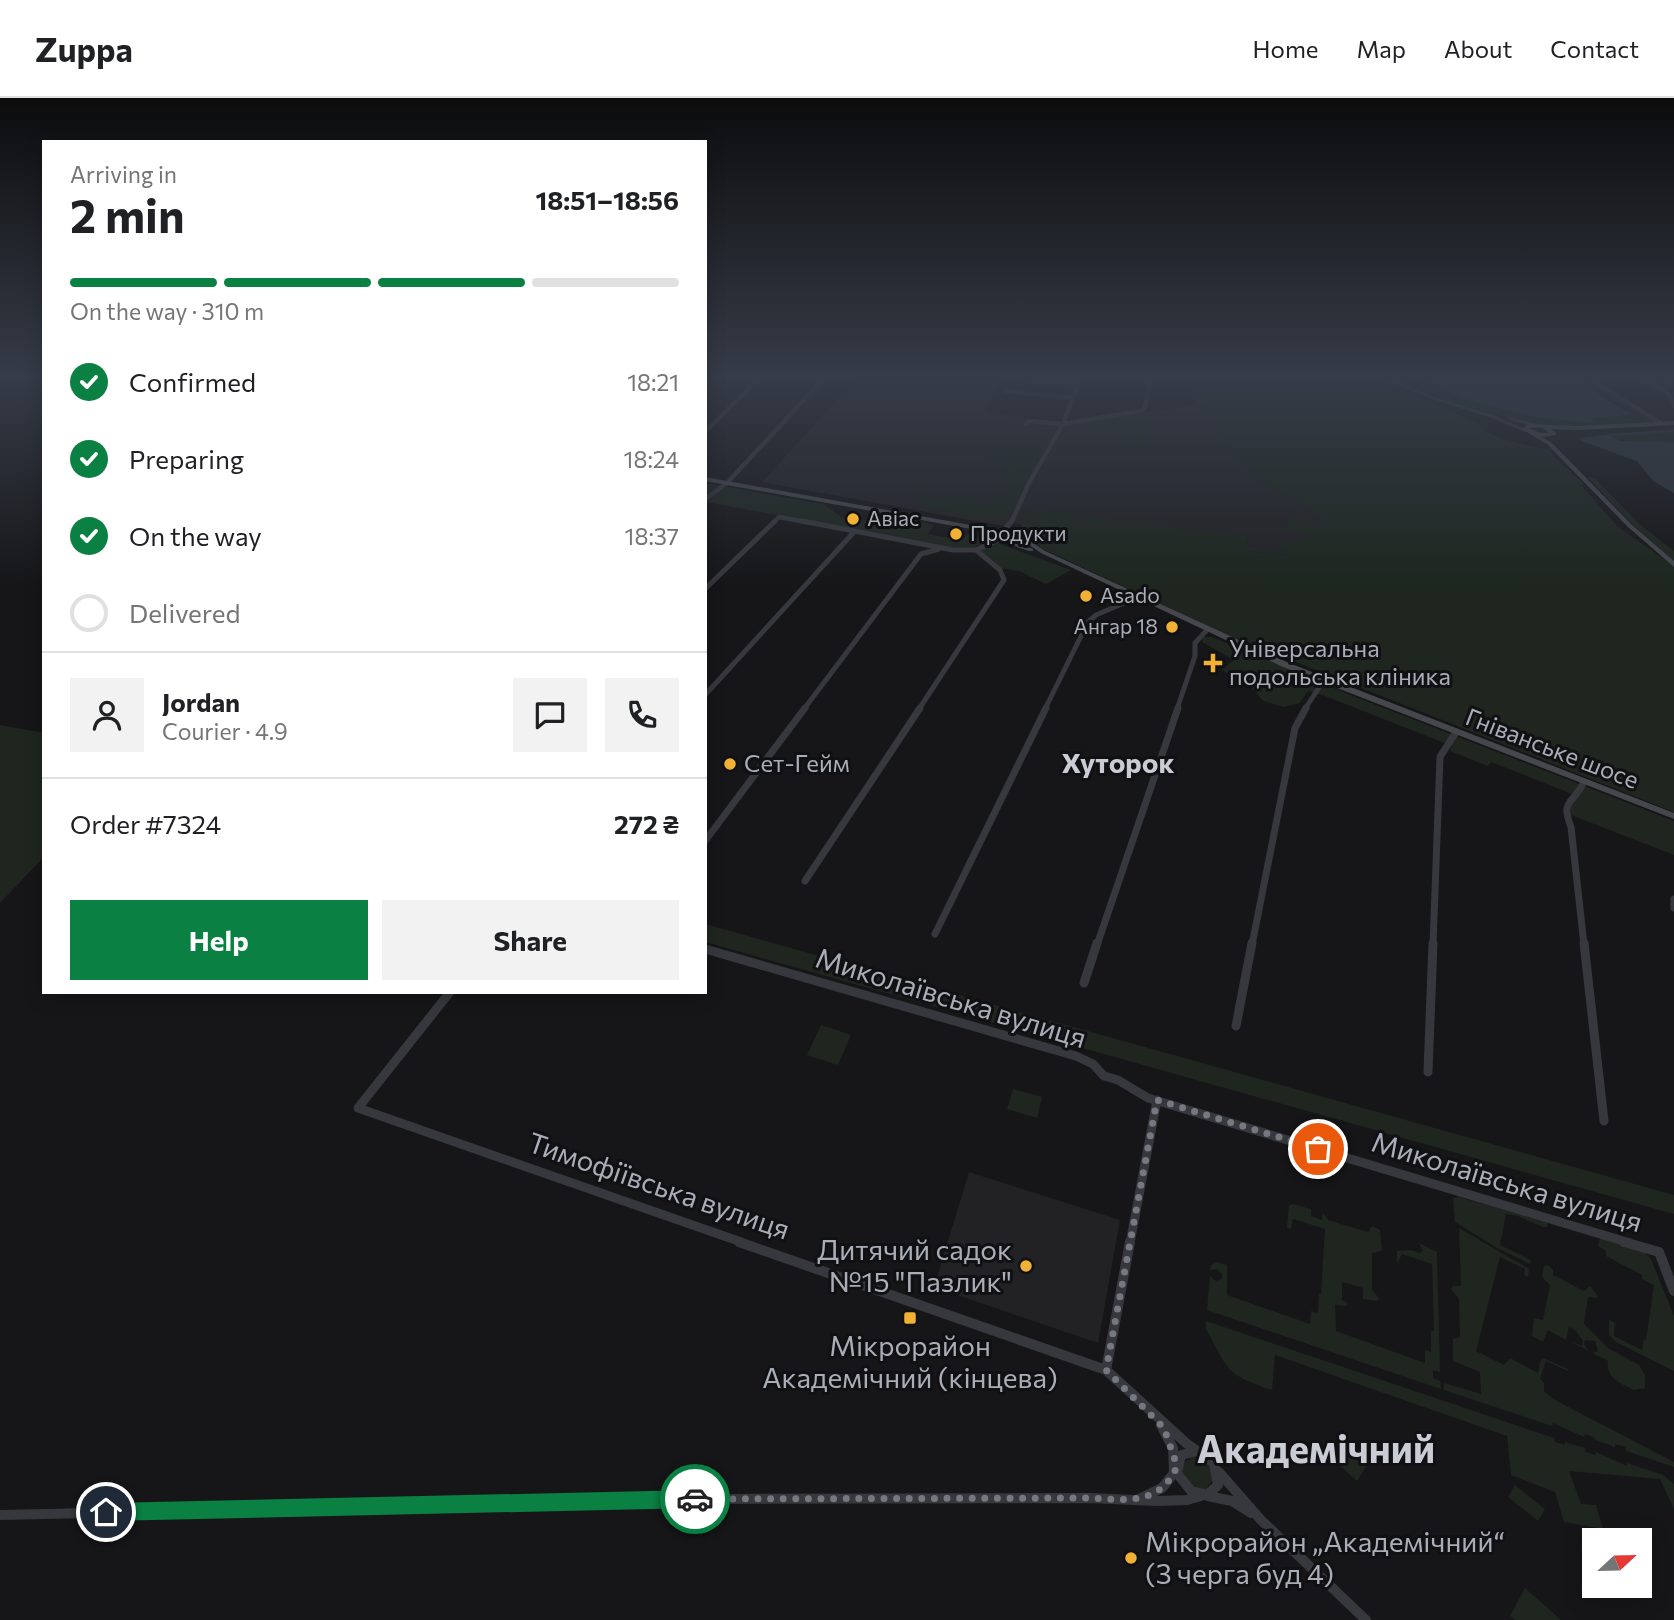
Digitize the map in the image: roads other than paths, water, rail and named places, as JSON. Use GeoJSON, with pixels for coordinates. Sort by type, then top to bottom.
{"type":"FeatureCollection","features":[{"type":"Feature","properties":{"kind":"main road"},"geometry":{"type":"LineString","coordinates":[[1552,446],[1630,526],[1674,565]]}},
{"type":"Feature","properties":{"kind":"main road"},"geometry":{"type":"LineString","coordinates":[[1559,446],[1578,472]]}},
{"type":"Feature","properties":{"kind":"main road","name":"Гніванське шосе"},"geometry":{"type":"LineString","coordinates":[[707,479],[936,520],[1000,537],[1071,565]]}},
{"type":"Feature","properties":{"kind":"main road","name":"Гніванське шосе"},"geometry":{"type":"LineString","coordinates":[[1000,537],[1016,535],[1071,565],[1207,630],[1324,680],[1674,817]]}},
{"type":"Feature","properties":{"kind":"main road"},"geometry":{"type":"LineString","coordinates":[[1000,537],[1015,541],[1016,535]]}},
{"type":"Feature","properties":{"kind":"street"},"geometry":{"type":"LineString","coordinates":[[707,498],[727,483],[761,446]]}},
{"type":"Feature","properties":{"kind":"street"},"geometry":{"type":"LineString","coordinates":[[707,587],[779,517],[939,549],[976,550],[1000,537],[1011,523],[1029,483],[1050,446]]}},
{"type":"Feature","properties":{"kind":"street"},"geometry":{"type":"LineString","coordinates":[[1011,523],[1016,535]]}},
{"type":"Feature","properties":{"kind":"street"},"geometry":{"type":"LineString","coordinates":[[707,693],[854,532]]}},
{"type":"Feature","properties":{"kind":"street"},"geometry":{"type":"LineString","coordinates":[[707,838],[921,554],[939,549]]}},
{"type":"Feature","properties":{"kind":"street"},"geometry":{"type":"LineString","coordinates":[[805,881],[1004,580],[1000,570],[976,550]]}},
{"type":"Feature","properties":{"kind":"street"},"geometry":{"type":"LineString","coordinates":[[935,933],[1088,622],[1096,615],[1138,597]]}},
{"type":"Feature","properties":{"kind":"street"},"geometry":{"type":"LineString","coordinates":[[1084,983],[1195,656],[1195,643],[1207,630]]}},
{"type":"Feature","properties":{"kind":"street"},"geometry":{"type":"LineString","coordinates":[[1236,1026],[1295,728],[1313,694],[1324,680]]}},
{"type":"Feature","properties":{"kind":"street"},"geometry":{"type":"LineString","coordinates":[[1428,1072],[1440,757],[1456,732]]}},
{"type":"Feature","properties":{"kind":"street"},"geometry":{"type":"LineString","coordinates":[[1584,782],[1579,792],[1566,804],[1565,811],[1572,828],[1604,1121]]}},
{"type":"Feature","properties":{"kind":"street"},"geometry":{"type":"LineString","coordinates":[[1674,899],[1674,908]]}},
{"type":"Feature","properties":{"kind":"street","name":"Миколаївська вулиця"},"geometry":{"type":"LineString","coordinates":[[707,949],[1076,1056],[1093,1065],[1104,1076],[1118,1080],[1157,1100],[1659,1252],[1674,1291]]}},
{"type":"Feature","properties":{"kind":"street","name":"Тимофіївська вулиця"},"geometry":{"type":"LineString","coordinates":[[448,994],[358,1108],[1106,1370],[1197,1451]]}},
{"type":"Feature","properties":{"kind":"street"},"geometry":{"type":"LineString","coordinates":[[1106,1370],[1157,1100]]}},
{"type":"Feature","properties":{"kind":"street"},"geometry":{"type":"LineString","coordinates":[[1146,1407],[1164,1428],[1183,1486],[1204,1496],[1232,1501],[1261,1520]]}},
{"type":"Feature","properties":{"kind":"street"},"geometry":{"type":"LineString","coordinates":[[1135,1501],[1164,1487],[1181,1455],[1197,1451],[1209,1458],[1261,1520],[1366,1620]]}},
{"type":"Feature","properties":{"kind":"street"},"geometry":{"type":"LineString","coordinates":[[0,1515],[707,1499],[1187,1500],[1204,1496],[1216,1489],[1217,1470]]}},
{"type":"Feature","properties":{"kind":"place","name":"Авіас"},"geometry":{"type":"Point","coordinates":[853,519]}},
{"type":"Feature","properties":{"kind":"place","name":"Продукти"},"geometry":{"type":"Point","coordinates":[956,534]}},
{"type":"Feature","properties":{"kind":"place","name":"Asado"},"geometry":{"type":"Point","coordinates":[1086,596]}},
{"type":"Feature","properties":{"kind":"place","name":"Ангар 18"},"geometry":{"type":"Point","coordinates":[1172,627]}},
{"type":"Feature","properties":{"kind":"place","name":"Універсальна подольська кліника"},"geometry":{"type":"Point","coordinates":[1213,663]}},
{"type":"Feature","properties":{"kind":"place","name":"Сет-Гейм"},"geometry":{"type":"Point","coordinates":[730,764]}},
{"type":"Feature","properties":{"kind":"place","name":"Дитячий садок №15 \"Пазлик\""},"geometry":{"type":"Point","coordinates":[1026,1266]}},
{"type":"Feature","properties":{"kind":"place","name":"Мікрорайон Академічний (кінцева)"},"geometry":{"type":"Point","coordinates":[910,1318]}},
{"type":"Feature","properties":{"kind":"place","name":"Мікрорайон „Академічний“ (3 черга буд 4)"},"geometry":{"type":"Point","coordinates":[1131,1558]}},
{"type":"Feature","properties":{"kind":"district","name":"Хуторок"},"geometry":{"type":"Point","coordinates":[1118,763]}},
{"type":"Feature","properties":{"kind":"district","name":"Академічний"},"geometry":{"type":"Point","coordinates":[1316,1450]}}]}
